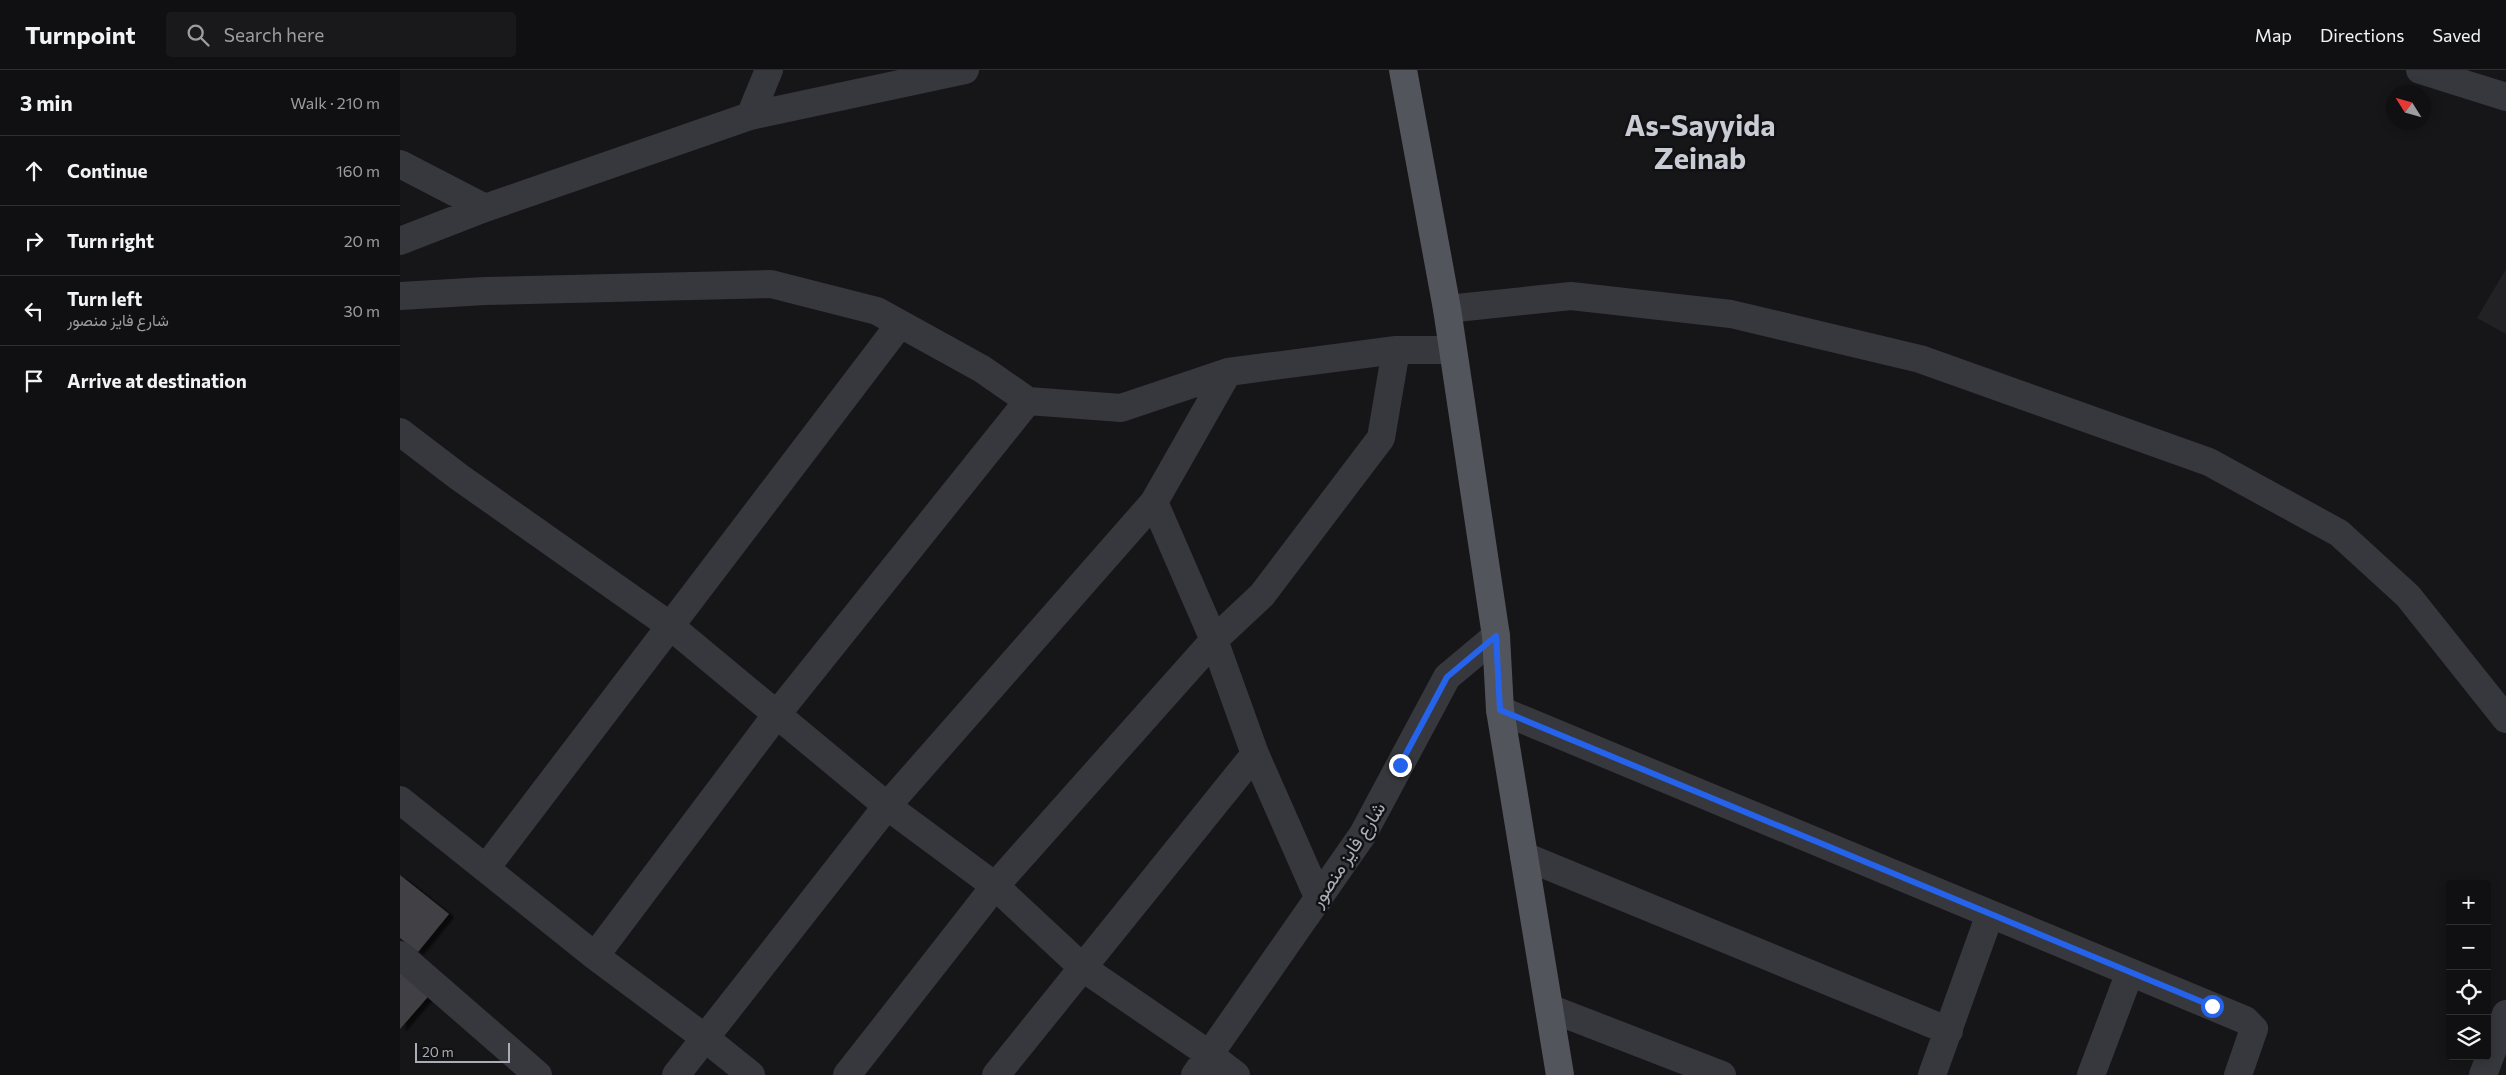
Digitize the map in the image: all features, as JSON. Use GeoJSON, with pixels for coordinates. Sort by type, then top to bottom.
{"type":"FeatureCollection","features":[{"type":"Feature","properties":{"kind":"main road"},"geometry":{"type":"LineString","coordinates":[[1404,70],[1447,309],[1496,636],[1500,710],[1560,1075]]}},
{"type":"Feature","properties":{"kind":"street"},"geometry":{"type":"LineString","coordinates":[[750,116],[769,70]]}},
{"type":"Feature","properties":{"kind":"street"},"geometry":{"type":"LineString","coordinates":[[400,240],[485,208],[750,116],[965,70]]}},
{"type":"Feature","properties":{"kind":"street"},"geometry":{"type":"LineString","coordinates":[[2420,70],[2506,97]]}},
{"type":"Feature","properties":{"kind":"street"},"geometry":{"type":"LineString","coordinates":[[400,164],[485,208]]}},
{"type":"Feature","properties":{"kind":"street"},"geometry":{"type":"LineString","coordinates":[[400,296],[484,291],[771,284],[877,311],[982,369],[1028,401],[1121,408],[1228,372],[1396,350],[1452,350]]}},
{"type":"Feature","properties":{"kind":"street"},"geometry":{"type":"LineString","coordinates":[[1447,309],[1571,296],[1731,314],[1920,359],[2209,462],[2339,533],[2408,596],[2506,719]]}},
{"type":"Feature","properties":{"kind":"street"},"geometry":{"type":"LineString","coordinates":[[486,868],[669,624],[900,324]]}},
{"type":"Feature","properties":{"kind":"street"},"geometry":{"type":"LineString","coordinates":[[847,1075],[995,886],[1214,640],[1262,595],[1380,438],[1396,350]]}},
{"type":"Feature","properties":{"kind":"street"},"geometry":{"type":"LineString","coordinates":[[676,1075],[886,806],[1154,502],[1228,372]]}},
{"type":"Feature","properties":{"kind":"street"},"geometry":{"type":"LineString","coordinates":[[595,956],[776,714],[1028,401]]}},
{"type":"Feature","properties":{"kind":"street"},"geometry":{"type":"LineString","coordinates":[[400,432],[459,477],[669,624],[886,806],[995,886],[1083,968],[1203,1065],[1236,1075]]}},
{"type":"Feature","properties":{"kind":"street"},"geometry":{"type":"LineString","coordinates":[[1154,502],[1214,640],[1255,754],[1319,899]]}},
{"type":"Feature","properties":{"kind":"street","name":"شارع فايز منصور"},"geometry":{"type":"LineString","coordinates":[[1203,1065],[1363,834],[1447,677],[1496,636]]}},
{"type":"Feature","properties":{"kind":"street"},"geometry":{"type":"LineString","coordinates":[[1500,710],[2245,1020],[2254,1029],[2238,1075]]}},
{"type":"Feature","properties":{"kind":"street"},"geometry":{"type":"LineString","coordinates":[[996,1075],[1255,754]]}},
{"type":"Feature","properties":{"kind":"street"},"geometry":{"type":"LineString","coordinates":[[400,800],[595,956],[705,1038],[751,1075]]}},
{"type":"Feature","properties":{"kind":"street"},"geometry":{"type":"LineString","coordinates":[[1524,856],[1949,1031]]}},
{"type":"Feature","properties":{"kind":"street"},"geometry":{"type":"LineString","coordinates":[[1932,1075],[1990,914]]}},
{"type":"Feature","properties":{"kind":"street"},"geometry":{"type":"LineString","coordinates":[[400,956],[538,1075]]}},
{"type":"Feature","properties":{"kind":"street"},"geometry":{"type":"LineString","coordinates":[[2091,1075],[2130,972]]}},
{"type":"Feature","properties":{"kind":"street"},"geometry":{"type":"LineString","coordinates":[[1549,1008],[1722,1075]]}},
{"type":"Feature","properties":{"kind":"street"},"geometry":{"type":"LineString","coordinates":[[2483,1075],[2506,1014]]}},
{"type":"Feature","properties":{"kind":"shaded area"},"geometry":{"type":"Polygon","coordinates":[[[2506,269],[2506,334],[2477,318],[2506,269]]]}},
{"type":"Feature","properties":{"kind":"building"},"geometry":{"type":"Polygon","coordinates":[[[400,875],[449,914],[418,952],[400,938],[400,875]]]}},
{"type":"Feature","properties":{"kind":"building"},"geometry":{"type":"Polygon","coordinates":[[[400,963],[433,991],[400,1029],[400,963]]]}},
{"type":"Feature","properties":{"kind":"district","name":"As-Sayyida Zeinab"},"geometry":{"type":"Point","coordinates":[1700,141]}},
{"type":"Feature","properties":{"kind":"route"},"geometry":{"type":"LineString","coordinates":[[1400,765],[1447,677],[1496,636],[1500,710],[2212,1006]]}}]}
